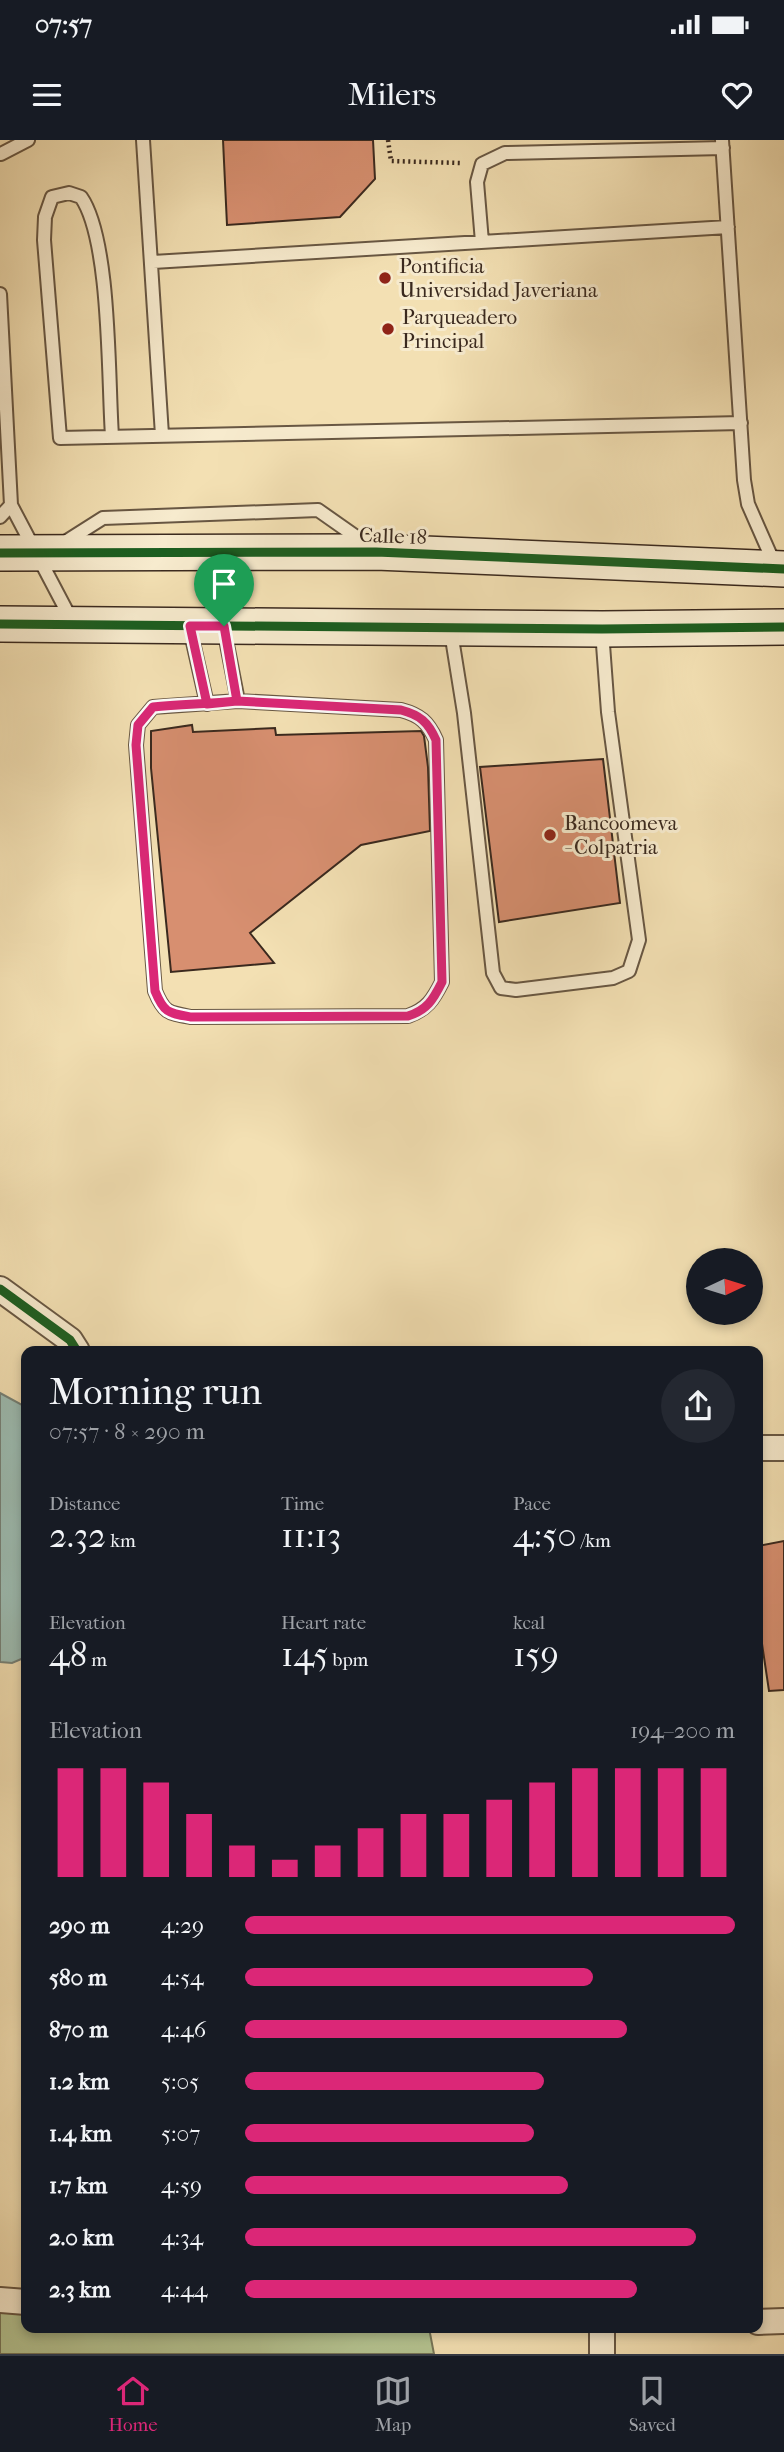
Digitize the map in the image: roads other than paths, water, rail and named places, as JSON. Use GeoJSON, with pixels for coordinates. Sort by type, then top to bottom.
{"type":"FeatureCollection","features":[{"type":"Feature","properties":{"kind":"main road","name":"Calle 18"},"geometry":{"type":"LineString","coordinates":[[0,553],[376,552],[781,570]]}},
{"type":"Feature","properties":{"kind":"main road"},"geometry":{"type":"LineString","coordinates":[[0,624],[602,629],[784,627]]}},
{"type":"Feature","properties":{"kind":"street"},"geometry":{"type":"LineString","coordinates":[[0,1289],[70,1340],[74,1346]]}},
{"type":"Feature","properties":{"kind":"street"},"geometry":{"type":"LineString","coordinates":[[763,1448],[784,1448]]}},
{"type":"Feature","properties":{"kind":"street"},"geometry":{"type":"LineString","coordinates":[[0,2301],[21,2301]]}},
{"type":"Feature","properties":{"kind":"street"},"geometry":{"type":"LineString","coordinates":[[763,2322],[784,2321]]}},
{"type":"Feature","properties":{"kind":"street"},"geometry":{"type":"LineString","coordinates":[[601,2333],[602,2354]]}},
{"type":"Feature","properties":{"kind":"lane"},"geometry":{"type":"LineString","coordinates":[[0,155],[9,140]]}},
{"type":"Feature","properties":{"kind":"lane"},"geometry":{"type":"LineString","coordinates":[[0,155],[28,140]]}},
{"type":"Feature","properties":{"kind":"lane"},"geometry":{"type":"LineString","coordinates":[[143,140],[153,262],[162,435]]}},
{"type":"Feature","properties":{"kind":"lane"},"geometry":{"type":"LineString","coordinates":[[482,242],[477,182],[482,164],[505,153],[722,144],[748,504],[764,548],[781,570]]}},
{"type":"Feature","properties":{"kind":"lane"},"geometry":{"type":"LineString","coordinates":[[112,436],[102,270],[94,223],[81,197],[61,194],[52,197],[44,240],[60,438],[741,423]]}},
{"type":"Feature","properties":{"kind":"lane"},"geometry":{"type":"LineString","coordinates":[[153,262],[728,227]]}},
{"type":"Feature","properties":{"kind":"lane"},"geometry":{"type":"LineString","coordinates":[[0,293],[11,505],[41,553],[74,625]]}},
{"type":"Feature","properties":{"kind":"lane"},"geometry":{"type":"LineString","coordinates":[[0,517],[11,505]]}},
{"type":"Feature","properties":{"kind":"lane"},"geometry":{"type":"LineString","coordinates":[[190,626],[207,704]]}},
{"type":"Feature","properties":{"kind":"lane"},"geometry":{"type":"LineString","coordinates":[[224,626],[237,701]]}},
{"type":"Feature","properties":{"kind":"lane"},"geometry":{"type":"LineString","coordinates":[[451,628],[464,713],[494,973],[501,988],[516,990],[613,978],[629,971],[635,959],[639,940],[608,712],[602,629]]}},
{"type":"Feature","properties":{"kind":"lane"},"geometry":{"type":"LineString","coordinates":[[237,701],[401,710],[418,715],[430,726],[436,740],[442,982],[423,1011],[408,1016],[191,1017],[171,1013],[162,1007],[155,991],[136,745],[138,725],[153,707],[207,704],[237,701]]}},
{"type":"Feature","properties":{"kind":"water"},"geometry":{"type":"Polygon","coordinates":[[[0,1393],[21,1404],[21,1659],[12,1663],[0,1662],[0,1393]]]}},
{"type":"Feature","properties":{"kind":"place","name":"Pontificia Universidad Javeriana"},"geometry":{"type":"Point","coordinates":[385,278]}},
{"type":"Feature","properties":{"kind":"place","name":"Parqueadero Principal"},"geometry":{"type":"Point","coordinates":[388,329]}},
{"type":"Feature","properties":{"kind":"place","name":"Bancoomeva - Colpatria"},"geometry":{"type":"Point","coordinates":[550,835]}}]}
